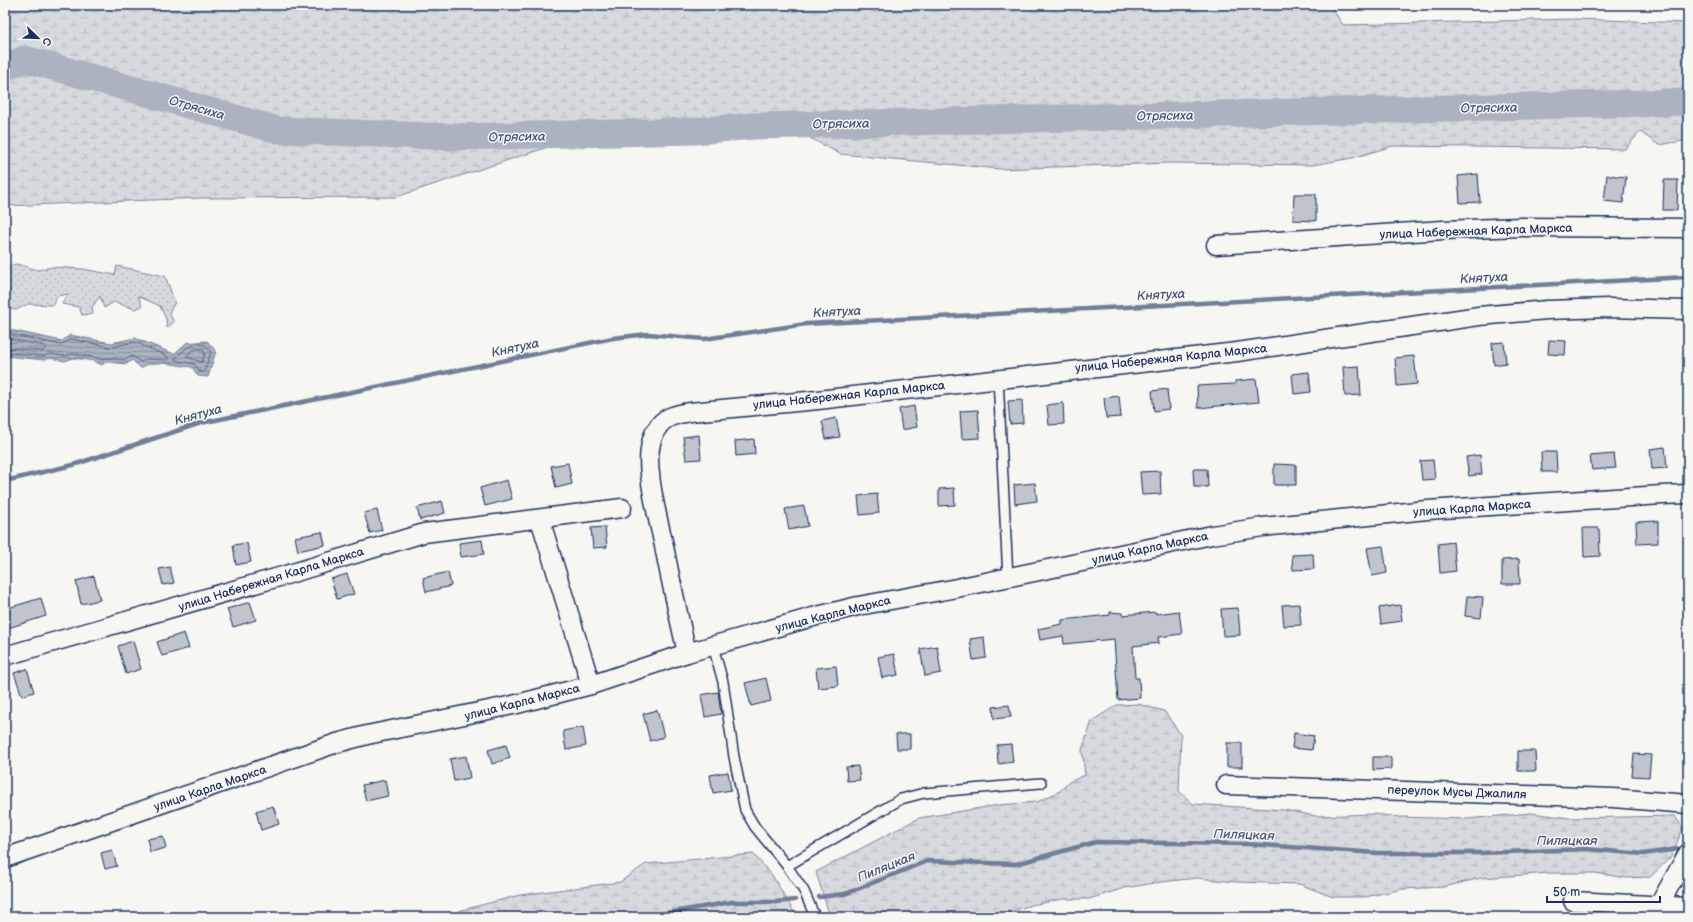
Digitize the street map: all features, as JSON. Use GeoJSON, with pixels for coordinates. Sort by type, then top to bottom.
{"type":"FeatureCollection","features":[{"type":"Feature","properties":{"kind":"street","name":"улица Набережная Карла Маркса"},"geometry":{"type":"LineString","coordinates":[[1216,245],[1443,230],[1521,227],[1688,228]]}},
{"type":"Feature","properties":{"kind":"street","name":"улица Набережная Карла Маркса"},"geometry":{"type":"LineString","coordinates":[[688,653],[656,513],[650,474],[651,445],[658,426],[666,419],[674,415],[690,412],[818,400],[998,378],[1237,352],[1479,316],[1547,310],[1594,308],[1688,310]]}},
{"type":"Feature","properties":{"kind":"street","name":"улица Карла Маркса"},"geometry":{"type":"LineString","coordinates":[[5,858],[337,743],[367,735],[513,706],[591,685],[688,653],[813,617],[858,606],[1008,578],[1212,535],[1263,527],[1428,510],[1662,494],[1688,494]]}},
{"type":"Feature","properties":{"kind":"street","name":"улица Набережная Карла Маркса"},"geometry":{"type":"LineString","coordinates":[[5,656],[286,575],[424,533],[446,529],[540,519],[622,508]]}},
{"type":"Feature","properties":{"kind":"street"},"geometry":{"type":"LineString","coordinates":[[540,519],[555,563],[591,685]]}},
{"type":"Feature","properties":{"kind":"street","name":"переулок Мусы Джалиля"},"geometry":{"type":"LineString","coordinates":[[1226,785],[1612,798],[1688,804]]}},
{"type":"Feature","properties":{"kind":"street"},"geometry":{"type":"LineString","coordinates":[[1648,909],[1688,853]]}},
{"type":"Feature","properties":{"kind":"street"},"geometry":{"type":"LineString","coordinates":[[1573,900],[1648,909],[1688,907]]}},
{"type":"Feature","properties":{"kind":"lane"},"geometry":{"type":"LineString","coordinates":[[998,378],[1008,578]]}},
{"type":"Feature","properties":{"kind":"lane"},"geometry":{"type":"LineString","coordinates":[[714,646],[723,682],[734,757],[745,810],[755,827],[787,866],[804,891],[815,917]]}},
{"type":"Feature","properties":{"kind":"lane"},"geometry":{"type":"LineString","coordinates":[[787,866],[901,799],[924,793],[1041,784]]}},
{"type":"Feature","properties":{"kind":"green space"},"geometry":{"type":"Polygon","coordinates":[[[5,5],[1330,5],[1343,25],[1575,19],[1688,23],[1688,140],[1659,145],[1640,132],[1625,149],[1393,146],[1352,158],[1313,165],[1169,163],[1000,169],[840,154],[786,125],[754,126],[627,121],[396,197],[201,198],[5,206],[5,5]]]}},
{"type":"Feature","properties":{"kind":"green space"},"geometry":{"type":"Polygon","coordinates":[[[17,264],[38,270],[52,267],[83,269],[115,275],[117,266],[165,276],[175,302],[169,313],[174,322],[167,328],[166,319],[160,306],[138,296],[142,306],[135,309],[114,302],[104,308],[100,296],[92,307],[93,314],[82,315],[79,307],[62,304],[68,294],[57,296],[54,305],[28,304],[16,310],[5,307],[7,296],[5,294],[5,267],[17,264]]]}},
{"type":"Feature","properties":{"kind":"green space"},"geometry":{"type":"Polygon","coordinates":[[[1138,704],[1164,711],[1181,735],[1179,791],[1193,804],[1284,810],[1316,816],[1374,814],[1399,817],[1467,819],[1531,813],[1570,818],[1675,816],[1683,828],[1671,857],[1650,877],[1626,878],[1595,873],[1551,873],[1481,878],[1444,887],[1403,889],[1365,897],[1333,897],[1299,884],[1236,882],[1197,878],[1125,888],[1089,899],[1063,899],[1031,905],[1004,914],[975,917],[830,917],[816,872],[919,818],[999,805],[1037,802],[1060,791],[1069,782],[1085,775],[1082,750],[1092,721],[1117,705],[1138,704]]]}},
{"type":"Feature","properties":{"kind":"green space"},"geometry":{"type":"Polygon","coordinates":[[[753,854],[772,875],[797,917],[446,917],[462,910],[520,895],[620,882],[646,864],[753,854]]]}},
{"type":"Feature","properties":{"kind":"water"},"geometry":{"type":"Polygon","coordinates":[[[5,329],[62,341],[70,335],[111,343],[135,338],[174,354],[186,343],[207,341],[216,351],[208,377],[198,376],[192,367],[166,363],[153,363],[141,368],[132,360],[127,364],[106,362],[102,365],[94,361],[73,358],[65,361],[50,358],[45,360],[5,356],[5,329]]]}},
{"type":"Feature","properties":{"kind":"building"},"geometry":{"type":"Polygon","coordinates":[[[1478,174],[1480,202],[1460,203],[1458,176],[1478,174]]]}},
{"type":"Feature","properties":{"kind":"building"},"geometry":{"type":"Polygon","coordinates":[[[1607,175],[1626,177],[1623,203],[1604,201],[1607,175]]]}},
{"type":"Feature","properties":{"kind":"building"},"geometry":{"type":"Polygon","coordinates":[[[1664,180],[1678,180],[1677,210],[1663,210],[1664,180]]]}},
{"type":"Feature","properties":{"kind":"building"},"geometry":{"type":"Polygon","coordinates":[[[1294,194],[1316,194],[1316,221],[1293,220],[1294,194]]]}},
{"type":"Feature","properties":{"kind":"building"},"geometry":{"type":"Polygon","coordinates":[[[1549,340],[1566,341],[1565,355],[1548,354],[1549,340]]]}},
{"type":"Feature","properties":{"kind":"building"},"geometry":{"type":"Polygon","coordinates":[[[1504,342],[1506,363],[1494,365],[1492,343],[1504,342]]]}},
{"type":"Feature","properties":{"kind":"building"},"geometry":{"type":"Polygon","coordinates":[[[1414,356],[1417,384],[1397,386],[1395,358],[1414,356]]]}},
{"type":"Feature","properties":{"kind":"building"},"geometry":{"type":"Polygon","coordinates":[[[1359,366],[1361,395],[1345,396],[1343,367],[1359,366]]]}},
{"type":"Feature","properties":{"kind":"building"},"geometry":{"type":"Polygon","coordinates":[[[1309,372],[1311,392],[1294,394],[1292,374],[1309,372]]]}},
{"type":"Feature","properties":{"kind":"building"},"geometry":{"type":"Polygon","coordinates":[[[1256,379],[1259,402],[1198,408],[1197,386],[1235,384],[1235,381],[1256,379]]]}},
{"type":"Feature","properties":{"kind":"building"},"geometry":{"type":"Polygon","coordinates":[[[1167,389],[1169,409],[1154,411],[1152,391],[1167,389]]]}},
{"type":"Feature","properties":{"kind":"building"},"geometry":{"type":"Polygon","coordinates":[[[1119,396],[1121,417],[1106,418],[1104,398],[1119,396]]]}},
{"type":"Feature","properties":{"kind":"building"},"geometry":{"type":"Polygon","coordinates":[[[1022,400],[1023,423],[1010,424],[1008,401],[1022,400]]]}},
{"type":"Feature","properties":{"kind":"building"},"geometry":{"type":"Polygon","coordinates":[[[1063,403],[1064,424],[1049,425],[1047,405],[1063,403]]]}},
{"type":"Feature","properties":{"kind":"building"},"geometry":{"type":"Polygon","coordinates":[[[914,406],[917,427],[902,430],[899,409],[914,406]]]}},
{"type":"Feature","properties":{"kind":"building"},"geometry":{"type":"Polygon","coordinates":[[[978,410],[980,438],[962,439],[960,411],[978,410]]]}},
{"type":"Feature","properties":{"kind":"building"},"geometry":{"type":"Polygon","coordinates":[[[836,418],[840,437],[826,439],[822,421],[836,418]]]}},
{"type":"Feature","properties":{"kind":"building"},"geometry":{"type":"Polygon","coordinates":[[[699,435],[701,459],[686,460],[683,437],[699,435]]]}},
{"type":"Feature","properties":{"kind":"building"},"geometry":{"type":"Polygon","coordinates":[[[754,439],[755,454],[736,456],[735,441],[754,439]]]}},
{"type":"Feature","properties":{"kind":"building"},"geometry":{"type":"Polygon","coordinates":[[[1665,447],[1667,468],[1652,469],[1650,449],[1665,447]]]}},
{"type":"Feature","properties":{"kind":"building"},"geometry":{"type":"Polygon","coordinates":[[[1541,452],[1556,452],[1557,472],[1542,472],[1541,452]]]}},
{"type":"Feature","properties":{"kind":"building"},"geometry":{"type":"Polygon","coordinates":[[[1614,454],[1616,468],[1592,470],[1590,456],[1614,454]]]}},
{"type":"Feature","properties":{"kind":"building"},"geometry":{"type":"Polygon","coordinates":[[[1480,455],[1482,474],[1469,476],[1466,457],[1480,455]]]}},
{"type":"Feature","properties":{"kind":"building"},"geometry":{"type":"Polygon","coordinates":[[[1433,460],[1435,479],[1422,480],[1420,461],[1433,460]]]}},
{"type":"Feature","properties":{"kind":"building"},"geometry":{"type":"Polygon","coordinates":[[[568,463],[572,484],[556,488],[551,466],[568,463]]]}},
{"type":"Feature","properties":{"kind":"building"},"geometry":{"type":"Polygon","coordinates":[[[1274,464],[1296,465],[1296,485],[1274,485],[1274,464]]]}},
{"type":"Feature","properties":{"kind":"building"},"geometry":{"type":"Polygon","coordinates":[[[1193,469],[1207,469],[1208,487],[1194,487],[1193,469]]]}},
{"type":"Feature","properties":{"kind":"building"},"geometry":{"type":"Polygon","coordinates":[[[1160,471],[1161,494],[1142,495],[1140,472],[1160,471]]]}},
{"type":"Feature","properties":{"kind":"building"},"geometry":{"type":"Polygon","coordinates":[[[507,480],[512,499],[485,506],[480,488],[507,480]]]}},
{"type":"Feature","properties":{"kind":"building"},"geometry":{"type":"Polygon","coordinates":[[[1035,483],[1037,501],[1015,504],[1014,485],[1035,483]]]}},
{"type":"Feature","properties":{"kind":"building"},"geometry":{"type":"Polygon","coordinates":[[[954,488],[955,505],[939,506],[939,489],[954,488]]]}},
{"type":"Feature","properties":{"kind":"building"},"geometry":{"type":"Polygon","coordinates":[[[877,494],[879,513],[860,515],[858,496],[877,494]]]}},
{"type":"Feature","properties":{"kind":"building"},"geometry":{"type":"Polygon","coordinates":[[[442,501],[445,513],[420,520],[417,508],[442,501]]]}},
{"type":"Feature","properties":{"kind":"building"},"geometry":{"type":"Polygon","coordinates":[[[804,506],[808,526],[789,530],[785,509],[804,506]]]}},
{"type":"Feature","properties":{"kind":"building"},"geometry":{"type":"Polygon","coordinates":[[[377,510],[382,530],[370,533],[364,513],[377,510]]]}},
{"type":"Feature","properties":{"kind":"building"},"geometry":{"type":"Polygon","coordinates":[[[1658,521],[1658,543],[1637,544],[1636,522],[1658,521]]]}},
{"type":"Feature","properties":{"kind":"building"},"geometry":{"type":"Polygon","coordinates":[[[605,527],[607,547],[593,548],[591,528],[605,527]]]}},
{"type":"Feature","properties":{"kind":"building"},"geometry":{"type":"Polygon","coordinates":[[[1583,528],[1599,528],[1600,556],[1584,557],[1583,528]]]}},
{"type":"Feature","properties":{"kind":"building"},"geometry":{"type":"Polygon","coordinates":[[[322,532],[325,545],[298,551],[295,537],[322,532]]]}},
{"type":"Feature","properties":{"kind":"building"},"geometry":{"type":"Polygon","coordinates":[[[482,540],[484,554],[461,557],[459,543],[482,540]]]}},
{"type":"Feature","properties":{"kind":"building"},"geometry":{"type":"Polygon","coordinates":[[[1453,542],[1456,571],[1440,573],[1438,544],[1453,542]]]}},
{"type":"Feature","properties":{"kind":"building"},"geometry":{"type":"Polygon","coordinates":[[[247,543],[251,562],[236,565],[233,545],[247,543]]]}},
{"type":"Feature","properties":{"kind":"building"},"geometry":{"type":"Polygon","coordinates":[[[1383,546],[1387,573],[1372,576],[1367,548],[1383,546]]]}},
{"type":"Feature","properties":{"kind":"building"},"geometry":{"type":"Polygon","coordinates":[[[1313,554],[1314,569],[1293,570],[1292,555],[1313,554]]]}},
{"type":"Feature","properties":{"kind":"building"},"geometry":{"type":"Polygon","coordinates":[[[1519,559],[1520,584],[1502,584],[1502,560],[1519,559]]]}},
{"type":"Feature","properties":{"kind":"building"},"geometry":{"type":"Polygon","coordinates":[[[170,567],[174,583],[163,585],[159,569],[170,567]]]}},
{"type":"Feature","properties":{"kind":"building"},"geometry":{"type":"Polygon","coordinates":[[[448,572],[451,586],[426,592],[423,578],[448,572]]]}},
{"type":"Feature","properties":{"kind":"building"},"geometry":{"type":"Polygon","coordinates":[[[347,574],[354,594],[337,599],[331,579],[347,574]]]}},
{"type":"Feature","properties":{"kind":"building"},"geometry":{"type":"Polygon","coordinates":[[[94,576],[100,600],[81,604],[76,581],[94,576]]]}},
{"type":"Feature","properties":{"kind":"building"},"geometry":{"type":"Polygon","coordinates":[[[1467,596],[1483,597],[1481,618],[1465,616],[1467,596]]]}},
{"type":"Feature","properties":{"kind":"building"},"geometry":{"type":"Polygon","coordinates":[[[41,598],[46,616],[5,629],[5,609],[41,598]]]}},
{"type":"Feature","properties":{"kind":"building"},"geometry":{"type":"Polygon","coordinates":[[[250,602],[256,620],[233,627],[227,609],[250,602]]]}},
{"type":"Feature","properties":{"kind":"building"},"geometry":{"type":"Polygon","coordinates":[[[1299,604],[1301,625],[1284,626],[1282,605],[1299,604]]]}},
{"type":"Feature","properties":{"kind":"building"},"geometry":{"type":"Polygon","coordinates":[[[1400,605],[1402,621],[1381,624],[1379,608],[1400,605]]]}},
{"type":"Feature","properties":{"kind":"building"},"geometry":{"type":"Polygon","coordinates":[[[1238,608],[1240,635],[1223,636],[1221,609],[1238,608]]]}},
{"type":"Feature","properties":{"kind":"building"},"geometry":{"type":"Polygon","coordinates":[[[1179,611],[1182,634],[1158,637],[1159,643],[1133,646],[1135,678],[1139,678],[1140,698],[1118,700],[1114,639],[1064,644],[1063,636],[1040,640],[1038,629],[1062,624],[1062,620],[1110,615],[1110,612],[1122,613],[1122,615],[1156,612],[1156,614],[1179,611]]]}},
{"type":"Feature","properties":{"kind":"building"},"geometry":{"type":"Polygon","coordinates":[[[184,633],[189,648],[162,656],[157,642],[184,633]]]}},
{"type":"Feature","properties":{"kind":"building"},"geometry":{"type":"Polygon","coordinates":[[[984,637],[986,658],[973,660],[970,639],[984,637]]]}},
{"type":"Feature","properties":{"kind":"building"},"geometry":{"type":"Polygon","coordinates":[[[133,641],[141,669],[126,674],[118,646],[133,641]]]}},
{"type":"Feature","properties":{"kind":"building"},"geometry":{"type":"Polygon","coordinates":[[[937,646],[941,673],[925,676],[920,649],[937,646]]]}},
{"type":"Feature","properties":{"kind":"building"},"geometry":{"type":"Polygon","coordinates":[[[894,654],[898,675],[882,678],[878,657],[894,654]]]}},
{"type":"Feature","properties":{"kind":"building"},"geometry":{"type":"Polygon","coordinates":[[[836,666],[838,686],[818,688],[816,668],[836,666]]]}},
{"type":"Feature","properties":{"kind":"building"},"geometry":{"type":"Polygon","coordinates":[[[27,669],[34,692],[22,696],[14,673],[27,669]]]}},
{"type":"Feature","properties":{"kind":"building"},"geometry":{"type":"Polygon","coordinates":[[[766,678],[771,701],[751,706],[745,683],[766,678]]]}},
{"type":"Feature","properties":{"kind":"building"},"geometry":{"type":"Polygon","coordinates":[[[718,692],[721,714],[705,717],[701,695],[718,692]]]}},
{"type":"Feature","properties":{"kind":"building"},"geometry":{"type":"Polygon","coordinates":[[[1009,705],[1011,717],[994,719],[993,707],[1009,705]]]}},
{"type":"Feature","properties":{"kind":"building"},"geometry":{"type":"Polygon","coordinates":[[[657,710],[664,737],[650,741],[643,714],[657,710]]]}},
{"type":"Feature","properties":{"kind":"building"},"geometry":{"type":"Polygon","coordinates":[[[583,727],[586,746],[566,750],[563,731],[583,727]]]}},
{"type":"Feature","properties":{"kind":"building"},"geometry":{"type":"Polygon","coordinates":[[[1294,733],[1314,736],[1312,750],[1292,748],[1294,733]]]}},
{"type":"Feature","properties":{"kind":"building"},"geometry":{"type":"Polygon","coordinates":[[[896,734],[910,734],[910,749],[897,749],[896,734]]]}},
{"type":"Feature","properties":{"kind":"building"},"geometry":{"type":"Polygon","coordinates":[[[1227,743],[1242,743],[1242,767],[1227,767],[1227,743]]]}},
{"type":"Feature","properties":{"kind":"building"},"geometry":{"type":"Polygon","coordinates":[[[1011,744],[1013,762],[998,764],[997,745],[1011,744]]]}},
{"type":"Feature","properties":{"kind":"building"},"geometry":{"type":"Polygon","coordinates":[[[506,745],[510,758],[492,764],[488,750],[506,745]]]}},
{"type":"Feature","properties":{"kind":"building"},"geometry":{"type":"Polygon","coordinates":[[[1518,751],[1535,751],[1536,771],[1518,771],[1518,751]]]}},
{"type":"Feature","properties":{"kind":"building"},"geometry":{"type":"Polygon","coordinates":[[[1634,754],[1651,755],[1649,777],[1632,776],[1634,754]]]}},
{"type":"Feature","properties":{"kind":"building"},"geometry":{"type":"Polygon","coordinates":[[[466,756],[470,778],[454,781],[450,759],[466,756]]]}},
{"type":"Feature","properties":{"kind":"building"},"geometry":{"type":"Polygon","coordinates":[[[1373,757],[1391,757],[1391,769],[1373,770],[1373,757]]]}},
{"type":"Feature","properties":{"kind":"building"},"geometry":{"type":"Polygon","coordinates":[[[858,766],[860,780],[847,781],[846,767],[858,766]]]}},
{"type":"Feature","properties":{"kind":"building"},"geometry":{"type":"Polygon","coordinates":[[[728,772],[731,790],[713,793],[710,775],[728,772]]]}},
{"type":"Feature","properties":{"kind":"building"},"geometry":{"type":"Polygon","coordinates":[[[385,780],[388,796],[366,801],[362,785],[385,780]]]}},
{"type":"Feature","properties":{"kind":"building"},"geometry":{"type":"Polygon","coordinates":[[[273,806],[279,824],[261,830],[256,811],[273,806]]]}},
{"type":"Feature","properties":{"kind":"building"},"geometry":{"type":"Polygon","coordinates":[[[163,836],[166,848],[150,852],[147,839],[163,836]]]}},
{"type":"Feature","properties":{"kind":"building"},"geometry":{"type":"Polygon","coordinates":[[[112,850],[117,866],[105,869],[101,853],[112,850]]]}},
{"type":"Feature","properties":{"kind":"waterway","name":"Отрясиха"},"geometry":{"type":"LineString","coordinates":[[5,67],[25,59],[278,130],[452,137],[695,131],[754,126],[1688,102]]}},
{"type":"Feature","properties":{"kind":"waterway","name":"Княтуха"},"geometry":{"type":"LineString","coordinates":[[5,481],[73,465],[201,423],[613,338],[648,334],[704,339],[806,324],[1688,277]]}},
{"type":"Feature","properties":{"kind":"waterway","name":"Пиляцкая"},"geometry":{"type":"LineString","coordinates":[[819,897],[845,894],[927,861],[1016,864],[1096,842],[1247,844],[1377,853],[1479,853],[1586,849],[1643,854],[1678,849]]}},
{"type":"Feature","properties":{"kind":"waterway","name":"Пиляцкая"},"geometry":{"type":"LineString","coordinates":[[643,917],[732,902],[776,902],[795,900]]}}]}
